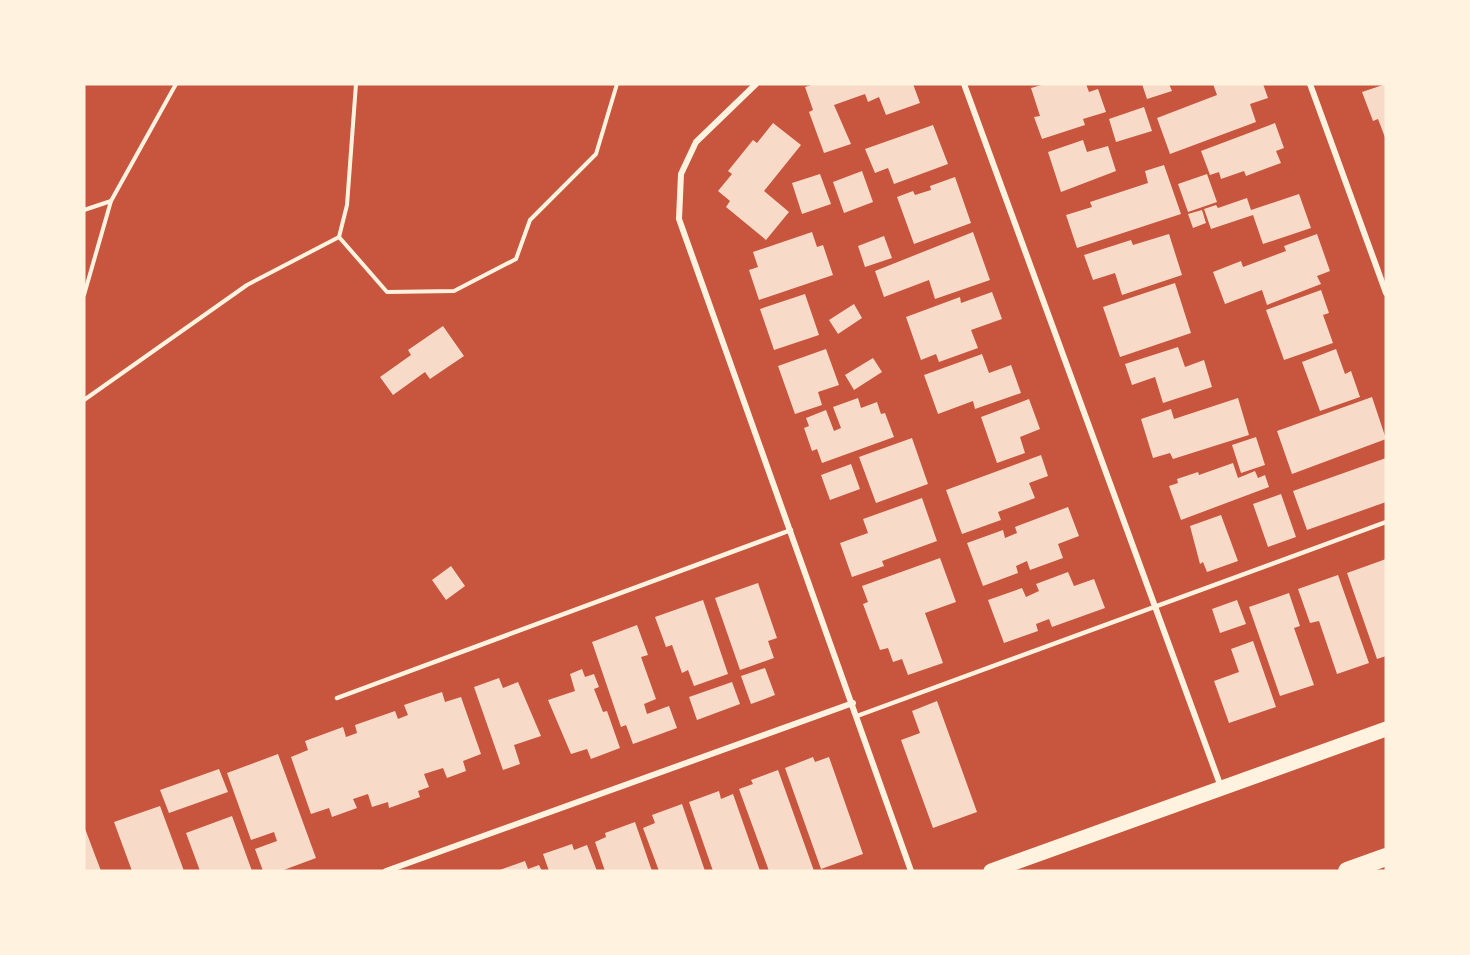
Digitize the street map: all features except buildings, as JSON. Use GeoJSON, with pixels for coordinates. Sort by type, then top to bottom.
{"type":"FeatureCollection","features":[{"type":"Feature","properties":{"kind":"highway"},"geometry":{"type":"LineString","coordinates":[[1347,871],[1386,857]]}},
{"type":"Feature","properties":{"kind":"main road"},"geometry":{"type":"LineString","coordinates":[[991,871],[1386,729]]}},
{"type":"Feature","properties":{"kind":"street"},"geometry":{"type":"LineString","coordinates":[[756,84],[696,142],[681,174],[679,219],[911,871]]}},
{"type":"Feature","properties":{"kind":"street"},"geometry":{"type":"LineString","coordinates":[[964,84],[1221,788]]}},
{"type":"Feature","properties":{"kind":"street"},"geometry":{"type":"LineString","coordinates":[[1310,84],[1386,293]]}},
{"type":"Feature","properties":{"kind":"street"},"geometry":{"type":"LineString","coordinates":[[386,871],[853,703]]}},
{"type":"Feature","properties":{"kind":"lane"},"geometry":{"type":"LineString","coordinates":[[857,716],[1386,522]]}},
{"type":"Feature","properties":{"kind":"lane"},"geometry":{"type":"LineString","coordinates":[[337,698],[790,530]]}},
{"type":"Feature","properties":{"kind":"path"},"geometry":{"type":"LineString","coordinates":[[84,295],[111,201],[176,84]]}},
{"type":"Feature","properties":{"kind":"path"},"geometry":{"type":"LineString","coordinates":[[339,237],[346,205],[356,84]]}},
{"type":"Feature","properties":{"kind":"path"},"geometry":{"type":"LineString","coordinates":[[339,237],[387,291],[454,291],[516,259],[530,220],[596,153],[617,84]]}},
{"type":"Feature","properties":{"kind":"path"},"geometry":{"type":"LineString","coordinates":[[84,210],[111,201]]}},
{"type":"Feature","properties":{"kind":"path"},"geometry":{"type":"LineString","coordinates":[[84,400],[247,285],[339,237]]}}]}
